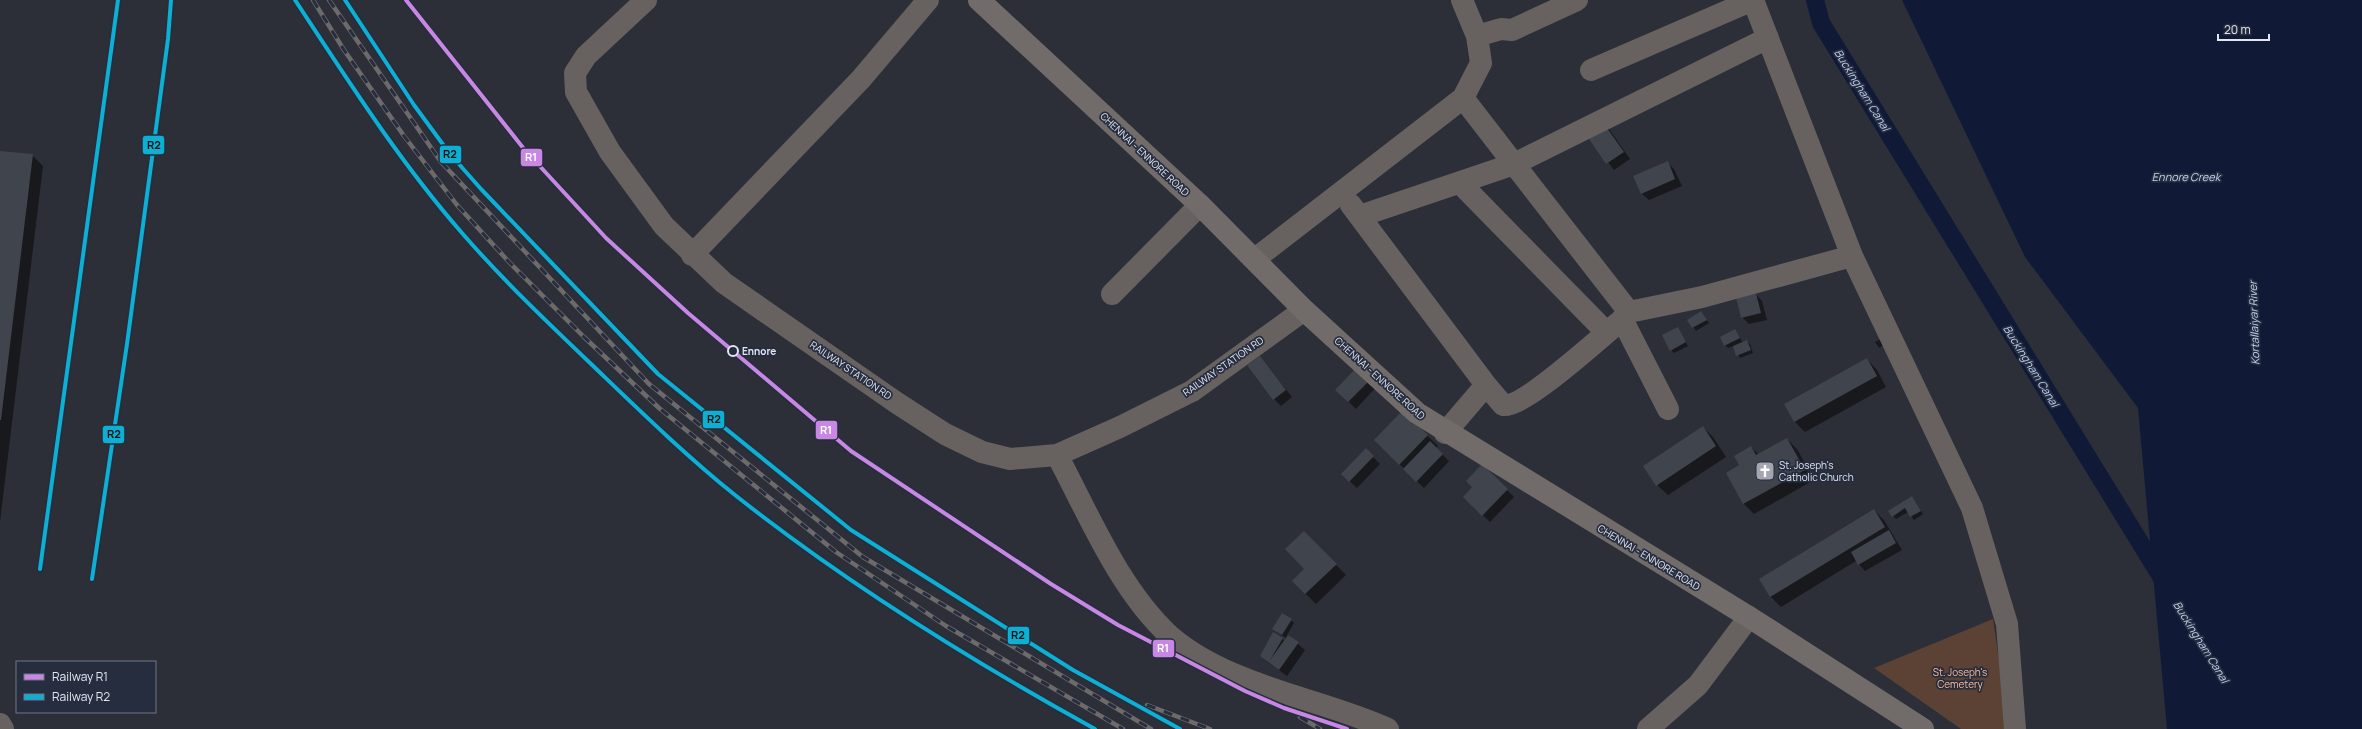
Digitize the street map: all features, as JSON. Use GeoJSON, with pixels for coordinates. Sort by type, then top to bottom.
{"type":"FeatureCollection","features":[{"type":"Feature","properties":{"kind":"main road","name":"CHENNAI - ENNORE ROAD"},"geometry":{"type":"LineString","coordinates":[[978,0],[1200,205],[1304,310],[1417,414],[1445,433],[1749,617],[1923,729]]}},
{"type":"Feature","properties":{"kind":"street","name":"RAILWAY STATION RD"},"geometry":{"type":"LineString","coordinates":[[646,0],[586,56],[575,73],[576,92],[610,152],[664,226],[692,255],[724,283],[945,434],[982,452],[1010,459],[1057,455],[1120,427],[1192,391],[1304,310]]}},
{"type":"Feature","properties":{"kind":"street"},"geometry":{"type":"LineString","coordinates":[[692,255],[861,79],[928,0]]}},
{"type":"Feature","properties":{"kind":"street"},"geometry":{"type":"LineString","coordinates":[[1255,259],[1463,98],[1481,63],[1477,36],[1462,0]]}},
{"type":"Feature","properties":{"kind":"street"},"geometry":{"type":"LineString","coordinates":[[1477,36],[1501,29],[1512,30],[1577,0]]}},
{"type":"Feature","properties":{"kind":"street"},"geometry":{"type":"LineString","coordinates":[[1591,70],[1753,0],[1852,256],[1972,508],[2007,624],[2015,729]]}},
{"type":"Feature","properties":{"kind":"street"},"geometry":{"type":"LineString","coordinates":[[1360,216],[1514,164],[1768,38]]}},
{"type":"Feature","properties":{"kind":"street"},"geometry":{"type":"LineString","coordinates":[[1463,98],[1514,164],[1619,321],[1668,409]]}},
{"type":"Feature","properties":{"kind":"street"},"geometry":{"type":"LineString","coordinates":[[1460,183],[1619,321]]}},
{"type":"Feature","properties":{"kind":"street"},"geometry":{"type":"LineString","coordinates":[[1342,193],[1486,385],[1503,405],[1514,404],[1562,370],[1619,321],[1852,256]]}},
{"type":"Feature","properties":{"kind":"street"},"geometry":{"type":"LineString","coordinates":[[1112,294],[1200,205]]}},
{"type":"Feature","properties":{"kind":"street"},"geometry":{"type":"LineString","coordinates":[[1445,433],[1486,385]]}},
{"type":"Feature","properties":{"kind":"street"},"geometry":{"type":"LineString","coordinates":[[1057,455],[1136,598],[1171,636],[1205,660],[1245,679],[1366,719],[1388,729]]}},
{"type":"Feature","properties":{"kind":"street"},"geometry":{"type":"LineString","coordinates":[[1648,729],[1698,685],[1749,617]]}},
{"type":"Feature","properties":{"kind":"street"},"geometry":{"type":"LineString","coordinates":[[0,724],[3,729]]}},
{"type":"Feature","properties":{"kind":"green space","name":"St. Joseph's Cemetery"},"geometry":{"type":"Polygon","coordinates":[[[1993,619],[2009,729],[1961,729],[1874,668],[1993,619]]]}},
{"type":"Feature","properties":{"kind":"water","name":"Ennore Creek"},"geometry":{"type":"Polygon","coordinates":[[[1902,0],[2362,0],[2362,729],[2167,729],[2138,408],[2025,257],[1902,0]]]}},
{"type":"Feature","properties":{"kind":"building"},"geometry":{"type":"Polygon","coordinates":[[[1602,121],[1624,152],[1606,164],[1585,133],[1602,121]]]}},
{"type":"Feature","properties":{"kind":"building"},"geometry":{"type":"Polygon","coordinates":[[[0,151],[33,154],[1,420],[0,420],[0,151]]]}},
{"type":"Feature","properties":{"kind":"building"},"geometry":{"type":"Polygon","coordinates":[[[1668,161],[1675,179],[1641,194],[1633,176],[1668,161]]]}},
{"type":"Feature","properties":{"kind":"building"},"geometry":{"type":"Polygon","coordinates":[[[1756,293],[1761,313],[1741,318],[1736,297],[1756,293]]]}},
{"type":"Feature","properties":{"kind":"building"},"geometry":{"type":"Polygon","coordinates":[[[1701,311],[1707,320],[1692,328],[1687,320],[1701,311]]]}},
{"type":"Feature","properties":{"kind":"building"},"geometry":{"type":"Polygon","coordinates":[[[1678,327],[1686,342],[1670,351],[1662,335],[1678,327]]]}},
{"type":"Feature","properties":{"kind":"building"},"geometry":{"type":"Polygon","coordinates":[[[1735,329],[1740,338],[1724,346],[1720,337],[1735,329]]]}},
{"type":"Feature","properties":{"kind":"building"},"geometry":{"type":"Polygon","coordinates":[[[1747,340],[1751,350],[1736,356],[1733,346],[1747,340]]]}},
{"type":"Feature","properties":{"kind":"building"},"geometry":{"type":"Polygon","coordinates":[[[1260,356],[1286,390],[1273,400],[1247,365],[1260,356]]]}},
{"type":"Feature","properties":{"kind":"building"},"geometry":{"type":"Polygon","coordinates":[[[1867,358],[1877,376],[1794,422],[1784,404],[1867,358]]]}},
{"type":"Feature","properties":{"kind":"building"},"geometry":{"type":"Polygon","coordinates":[[[1358,366],[1371,379],[1348,402],[1335,390],[1358,366]]]}},
{"type":"Feature","properties":{"kind":"building"},"geometry":{"type":"Polygon","coordinates":[[[1403,410],[1428,435],[1399,465],[1374,440],[1403,410]]]}},
{"type":"Feature","properties":{"kind":"building"},"geometry":{"type":"Polygon","coordinates":[[[1703,426],[1716,446],[1656,486],[1643,466],[1703,426]]]}},
{"type":"Feature","properties":{"kind":"building","name":"St. Joseph's Catholic Church"},"geometry":{"type":"Polygon","coordinates":[[[1787,438],[1805,470],[1743,504],[1726,473],[1739,465],[1734,456],[1751,446],[1756,455],[1787,438]]]}},
{"type":"Feature","properties":{"kind":"building"},"geometry":{"type":"Polygon","coordinates":[[[1430,441],[1443,454],[1416,482],[1403,469],[1430,441]]]}},
{"type":"Feature","properties":{"kind":"building"},"geometry":{"type":"Polygon","coordinates":[[[1366,448],[1374,456],[1349,482],[1341,474],[1366,448]]]}},
{"type":"Feature","properties":{"kind":"building"},"geometry":{"type":"Polygon","coordinates":[[[1482,464],[1508,489],[1482,516],[1463,497],[1472,487],[1466,481],[1482,464]]]}},
{"type":"Feature","properties":{"kind":"building"},"geometry":{"type":"Polygon","coordinates":[[[1912,496],[1921,511],[1910,517],[1905,508],[1892,517],[1888,511],[1912,496]]]}},
{"type":"Feature","properties":{"kind":"building"},"geometry":{"type":"Polygon","coordinates":[[[1874,509],[1885,527],[1770,597],[1759,579],[1874,509]]]}},
{"type":"Feature","properties":{"kind":"building"},"geometry":{"type":"Polygon","coordinates":[[[1889,530],[1896,543],[1858,565],[1851,552],[1889,530]]]}},
{"type":"Feature","properties":{"kind":"building"},"geometry":{"type":"Polygon","coordinates":[[[1304,531],[1337,564],[1305,594],[1292,581],[1304,569],[1285,549],[1304,531]]]}},
{"type":"Feature","properties":{"kind":"building"},"geometry":{"type":"Polygon","coordinates":[[[1282,613],[1292,619],[1282,635],[1272,629],[1282,613]]]}},
{"type":"Feature","properties":{"kind":"building"},"geometry":{"type":"Polygon","coordinates":[[[1273,632],[1283,638],[1270,660],[1288,635],[1299,642],[1279,670],[1260,656],[1273,632]]]}},
{"type":"Feature","properties":{"kind":"waterway","name":"Buckingham Canal"},"geometry":{"type":"LineString","coordinates":[[1815,0],[1821,23],[2165,583]]}},
{"type":"Feature","properties":{"kind":"railway"},"geometry":{"type":"LineString","coordinates":[[40,569],[118,0]]}},
{"type":"Feature","properties":{"kind":"railway"},"geometry":{"type":"LineString","coordinates":[[92,579],[127,344],[168,39],[171,0]]}},
{"type":"Feature","properties":{"kind":"railway"},"geometry":{"type":"LineString","coordinates":[[295,0],[374,119],[439,206],[462,233],[540,315],[679,447],[716,480],[777,528],[865,590],[910,620],[1002,676],[1095,729]]}},
{"type":"Feature","properties":{"kind":"railway"},"geometry":{"type":"LineString","coordinates":[[313,0],[344,50],[404,136],[457,205],[509,262],[584,337],[659,408],[836,552],[946,626],[1123,729]]}},
{"type":"Feature","properties":{"kind":"railway"},"geometry":{"type":"LineString","coordinates":[[329,0],[441,162],[649,384],[863,557],[1151,729]]}},
{"type":"Feature","properties":{"kind":"railway"},"geometry":{"type":"LineString","coordinates":[[345,0],[414,105],[450,154],[481,189],[658,374],[851,530],[1073,670],[1180,729]]}},
{"type":"Feature","properties":{"kind":"railway"},"geometry":{"type":"LineString","coordinates":[[406,0],[524,149],[606,238],[688,313],[851,451],[1051,584],[1118,625],[1245,691],[1284,708],[1347,729]]}},
{"type":"Feature","properties":{"kind":"railway"},"geometry":{"type":"LineString","coordinates":[[1147,705],[1210,729]]}},
{"type":"Feature","properties":{"kind":"railway"},"geometry":{"type":"LineString","coordinates":[[1300,717],[1320,729]]}},
{"type":"Feature","properties":{"kind":"rail line","name":"R2"},"geometry":{"type":"LineString","coordinates":[[40,569],[118,0]]}},
{"type":"Feature","properties":{"kind":"rail line","name":"R2"},"geometry":{"type":"LineString","coordinates":[[92,579],[127,344],[168,39],[171,0]]}},
{"type":"Feature","properties":{"kind":"rail line","name":"R2"},"geometry":{"type":"LineString","coordinates":[[295,0],[374,119],[439,206],[462,233],[540,315],[679,447],[716,480],[777,528],[865,590],[910,620],[1002,676],[1095,729]]}},
{"type":"Feature","properties":{"kind":"rail line","name":"R2"},"geometry":{"type":"LineString","coordinates":[[345,0],[414,105],[450,154],[481,189],[658,374],[851,530],[1073,670],[1180,729]]}},
{"type":"Feature","properties":{"kind":"rail line","name":"R1"},"geometry":{"type":"LineString","coordinates":[[406,0],[524,149],[606,238],[688,313],[851,451],[1051,584],[1118,625],[1245,691],[1284,708],[1347,729]]}},
{"type":"Feature","properties":{"kind":"place","name":"Ennore"},"geometry":{"type":"Point","coordinates":[733,351]}},
{"type":"Feature","properties":{"kind":"place","name":"St. Joseph's Catholic Church"},"geometry":{"type":"Point","coordinates":[1765,471]}},
{"type":"Feature","properties":{"kind":"water label","name":"Kortallaiyar River"},"geometry":{"type":"Point","coordinates":[2254,323]}}]}
